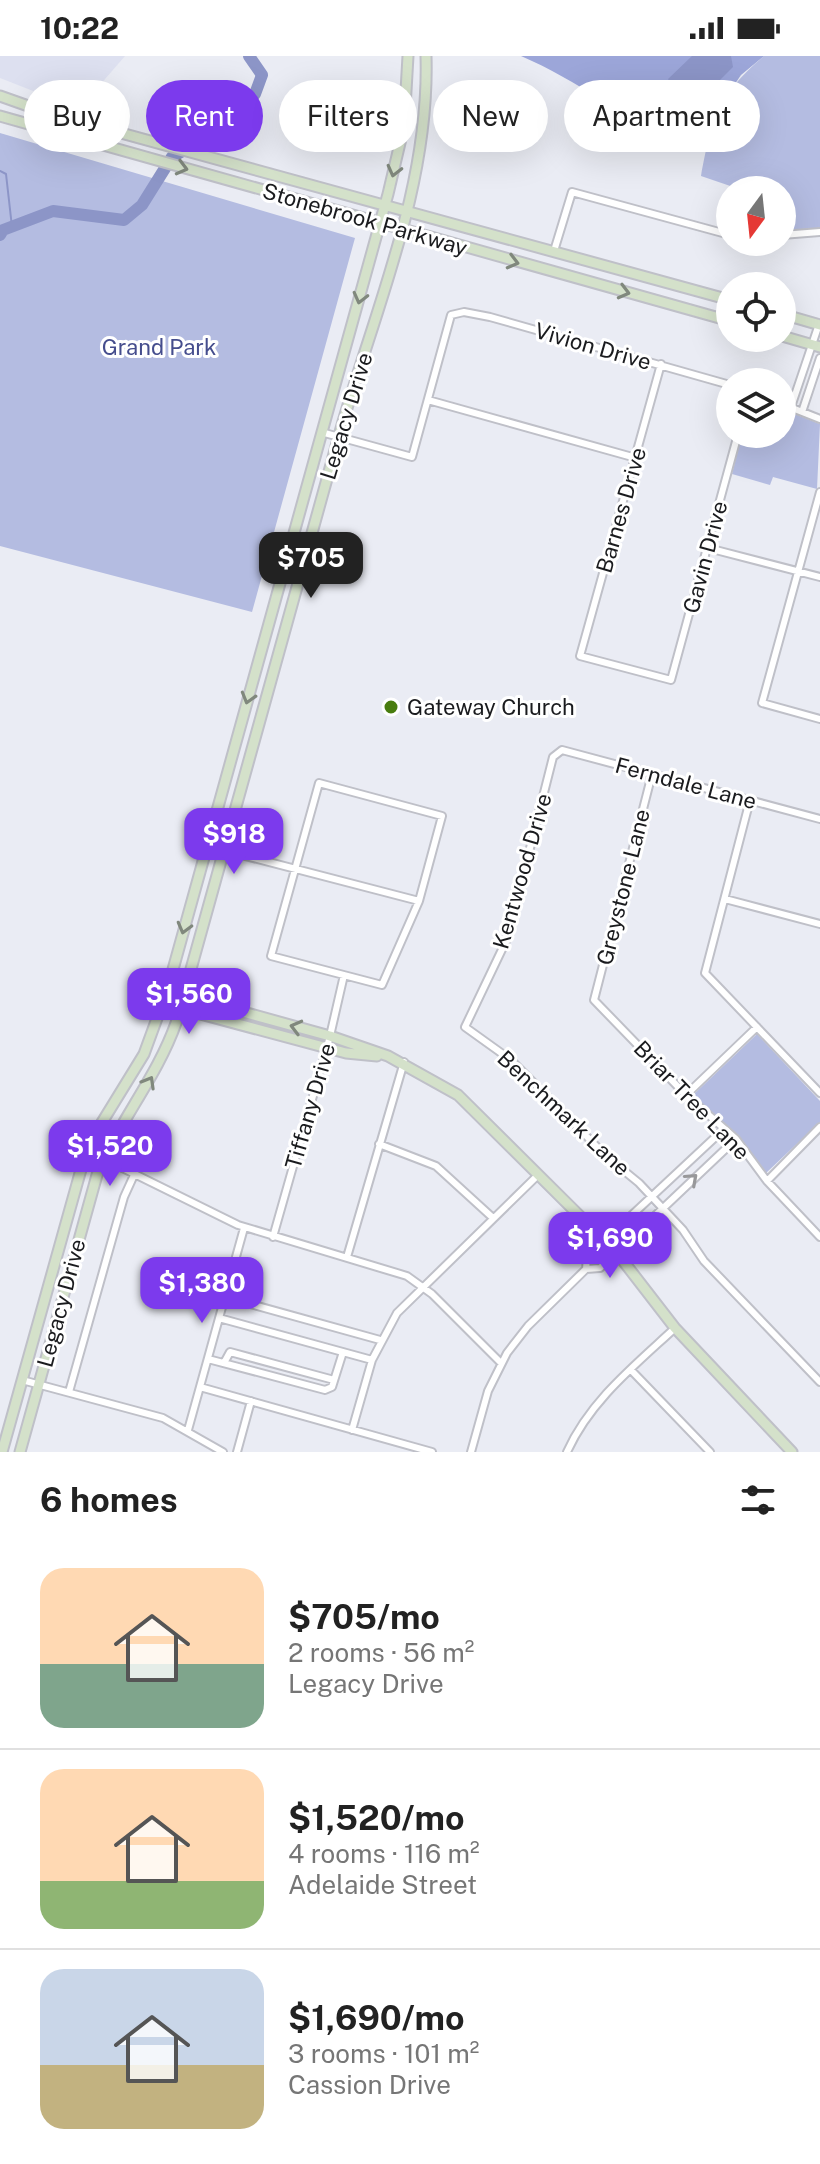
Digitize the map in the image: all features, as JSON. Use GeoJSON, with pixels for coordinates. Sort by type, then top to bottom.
{"type":"FeatureCollection","features":[{"type":"Feature","properties":{"kind":"main road","name":"Legacy Drive"},"geometry":{"type":"LineString","coordinates":[[2,1452],[88,1151],[144,1054],[167,991],[381,223],[404,126],[408,56]]}},
{"type":"Feature","properties":{"kind":"main road","name":"Legacy Drive"},"geometry":{"type":"LineString","coordinates":[[20,1452],[104,1159],[156,1071],[184,996],[338,437],[406,211],[421,147],[426,56]]}},
{"type":"Feature","properties":{"kind":"main road","name":"Stonebrook Parkway"},"geometry":{"type":"LineString","coordinates":[[0,96],[93,125],[716,296]]}},
{"type":"Feature","properties":{"kind":"main road","name":"Stonebrook Parkway"},"geometry":{"type":"LineString","coordinates":[[0,116],[716,317]]}},
{"type":"Feature","properties":{"kind":"main road"},"geometry":{"type":"LineString","coordinates":[[549,271],[554,251]]}},
{"type":"Feature","properties":{"kind":"main road"},"geometry":{"type":"LineString","coordinates":[[796,317],[820,323]]}},
{"type":"Feature","properties":{"kind":"main road"},"geometry":{"type":"LineString","coordinates":[[796,340],[816,346]]}},
{"type":"Feature","properties":{"kind":"main road"},"geometry":{"type":"LineString","coordinates":[[269,623],[286,627]]}},
{"type":"Feature","properties":{"kind":"main road"},"geometry":{"type":"LineString","coordinates":[[167,991],[330,1036],[388,1056],[404,1062],[458,1095],[617,1253],[675,1328],[792,1452]]}},
{"type":"Feature","properties":{"kind":"main road"},"geometry":{"type":"LineString","coordinates":[[163,1004],[327,1048],[388,1056]]}},
{"type":"Feature","properties":{"kind":"street"},"geometry":{"type":"LineString","coordinates":[[554,251],[572,192],[716,231]]}},
{"type":"Feature","properties":{"kind":"street"},"geometry":{"type":"LineString","coordinates":[[796,234],[820,232]]}},
{"type":"Feature","properties":{"kind":"street","name":"Vivion Drive"},"geometry":{"type":"LineString","coordinates":[[428,400],[455,313],[490,317],[716,381]]}},
{"type":"Feature","properties":{"kind":"street"},"geometry":{"type":"LineString","coordinates":[[796,395],[816,346],[820,323]]}},
{"type":"Feature","properties":{"kind":"street"},"geometry":{"type":"LineString","coordinates":[[802,412],[820,358]]}},
{"type":"Feature","properties":{"kind":"street","name":"Barnes Drive"},"geometry":{"type":"LineString","coordinates":[[661,364],[580,656],[671,680]]}},
{"type":"Feature","properties":{"kind":"street"},"geometry":{"type":"LineString","coordinates":[[321,432],[412,457],[428,400],[636,458]]}},
{"type":"Feature","properties":{"kind":"street"},"geometry":{"type":"LineString","coordinates":[[796,409],[820,419]]}},
{"type":"Feature","properties":{"kind":"street","name":"Gavin Drive"},"geometry":{"type":"LineString","coordinates":[[671,680],[734,448]]}},
{"type":"Feature","properties":{"kind":"street"},"geometry":{"type":"LineString","coordinates":[[820,492],[762,703],[820,719]]}},
{"type":"Feature","properties":{"kind":"street"},"geometry":{"type":"LineString","coordinates":[[708,548],[820,577]]}},
{"type":"Feature","properties":{"kind":"street","name":"Ferndale Lane"},"geometry":{"type":"LineString","coordinates":[[553,757],[562,750],[820,819]]}},
{"type":"Feature","properties":{"kind":"street","name":"Kentwood Drive"},"geometry":{"type":"LineString","coordinates":[[465,1027],[507,939],[553,757]]}},
{"type":"Feature","properties":{"kind":"street","name":"Greystone Lane"},"geometry":{"type":"LineString","coordinates":[[594,1000],[652,774]]}},
{"type":"Feature","properties":{"kind":"street"},"geometry":{"type":"LineString","coordinates":[[319,783],[442,816],[419,901],[382,985],[271,956],[319,783]]}},
{"type":"Feature","properties":{"kind":"street"},"geometry":{"type":"LineString","coordinates":[[750,800],[705,973],[820,1093]]}},
{"type":"Feature","properties":{"kind":"street"},"geometry":{"type":"LineString","coordinates":[[207,846],[419,901]]}},
{"type":"Feature","properties":{"kind":"street"},"geometry":{"type":"LineString","coordinates":[[725,899],[820,924]]}},
{"type":"Feature","properties":{"kind":"street","name":"Tiffany Drive"},"geometry":{"type":"LineString","coordinates":[[273,1237],[327,1048],[344,975]]}},
{"type":"Feature","properties":{"kind":"street","name":"Briar Tree Lane"},"geometry":{"type":"LineString","coordinates":[[594,1000],[686,1095],[736,1139],[767,1181],[820,1237]]}},
{"type":"Feature","properties":{"kind":"street","name":"Benchmark Lane"},"geometry":{"type":"LineString","coordinates":[[465,1027],[511,1060],[652,1198],[704,1261],[820,1382]]}},
{"type":"Feature","properties":{"kind":"street"},"geometry":{"type":"LineString","coordinates":[[686,1095],[757,1027]]}},
{"type":"Feature","properties":{"kind":"street"},"geometry":{"type":"LineString","coordinates":[[347,1257],[404,1062]]}},
{"type":"Feature","properties":{"kind":"street"},"geometry":{"type":"LineString","coordinates":[[767,1181],[820,1127]]}},
{"type":"Feature","properties":{"kind":"street"},"geometry":{"type":"LineString","coordinates":[[586,1269],[587,1257],[724,1129]]}},
{"type":"Feature","properties":{"kind":"street"},"geometry":{"type":"LineString","coordinates":[[471,1452],[488,1391],[501,1363],[528,1326],[586,1269],[600,1268],[617,1253],[661,1207],[736,1139]]}},
{"type":"Feature","properties":{"kind":"street"},"geometry":{"type":"LineString","coordinates":[[379,1144],[436,1166],[461,1185],[493,1218]]}},
{"type":"Feature","properties":{"kind":"street"},"geometry":{"type":"LineString","coordinates":[[88,1151],[244,1228],[391,1269],[422,1286],[501,1363]]}},
{"type":"Feature","properties":{"kind":"street"},"geometry":{"type":"LineString","coordinates":[[69,1392],[124,1197],[134,1175]]}},
{"type":"Feature","properties":{"kind":"street"},"geometry":{"type":"LineString","coordinates":[[352,1430],[372,1360],[397,1313],[538,1175]]}},
{"type":"Feature","properties":{"kind":"street"},"geometry":{"type":"LineString","coordinates":[[188,1430],[244,1228]]}},
{"type":"Feature","properties":{"kind":"street"},"geometry":{"type":"LineString","coordinates":[[225,1297],[380,1340]]}},
{"type":"Feature","properties":{"kind":"street"},"geometry":{"type":"LineString","coordinates":[[219,1318],[372,1360]]}},
{"type":"Feature","properties":{"kind":"street"},"geometry":{"type":"LineString","coordinates":[[567,1452],[588,1414],[675,1328]]}},
{"type":"Feature","properties":{"kind":"street"},"geometry":{"type":"LineString","coordinates":[[224,1363],[230,1352],[334,1380]]}},
{"type":"Feature","properties":{"kind":"street"},"geometry":{"type":"LineString","coordinates":[[208,1359],[325,1390],[332,1387],[343,1352]]}},
{"type":"Feature","properties":{"kind":"street"},"geometry":{"type":"LineString","coordinates":[[631,1370],[710,1452]]}},
{"type":"Feature","properties":{"kind":"street"},"geometry":{"type":"LineString","coordinates":[[22,1380],[163,1418],[223,1452]]}},
{"type":"Feature","properties":{"kind":"street"},"geometry":{"type":"LineString","coordinates":[[200,1387],[409,1449],[432,1452]]}},
{"type":"Feature","properties":{"kind":"street"},"geometry":{"type":"LineString","coordinates":[[237,1452],[251,1401]]}},
{"type":"Feature","properties":{"kind":"shaded area"},"geometry":{"type":"Polygon","coordinates":[[[0,56],[125,56],[104,80],[24,80],[24,87],[0,78],[0,56]]]}},
{"type":"Feature","properties":{"kind":"shaded area"},"geometry":{"type":"Polygon","coordinates":[[[521,56],[764,56],[738,80],[568,80],[521,56]]]}},
{"type":"Feature","properties":{"kind":"shaded area"},"geometry":{"type":"Polygon","coordinates":[[[692,56],[731,56],[733,67],[720,80],[668,79],[692,56]]]}},
{"type":"Feature","properties":{"kind":"green space"},"geometry":{"type":"Polygon","coordinates":[[[764,56],[820,56],[820,228],[796,230],[796,176],[716,176],[716,181],[701,176],[706,152],[760,152],[760,80],[739,80],[764,56]]]}},
{"type":"Feature","properties":{"kind":"green space","name":"Grand Park"},"geometry":{"type":"Polygon","coordinates":[[[0,133],[24,140],[24,152],[64,152],[355,238],[252,612],[0,546],[0,133]]]}},
{"type":"Feature","properties":{"kind":"green space"},"geometry":{"type":"Polygon","coordinates":[[[796,415],[820,424],[817,489],[773,477],[770,485],[732,474],[738,448],[796,448],[796,415]]]}},
{"type":"Feature","properties":{"kind":"green space"},"geometry":{"type":"Polygon","coordinates":[[[757,1034],[820,1101],[820,1122],[766,1173],[732,1130],[692,1096],[757,1034]]]}},
{"type":"Feature","properties":{"kind":"waterway"},"geometry":{"type":"LineString","coordinates":[[0,235],[3,230],[53,211],[124,220],[142,205],[172,157],[207,137],[255,94],[262,75],[249,56]]}},
{"type":"Feature","properties":{"kind":"waterway"},"geometry":{"type":"LineString","coordinates":[[0,171],[6,174],[12,227]]}},
{"type":"Feature","properties":{"kind":"place","name":"Gateway Church"},"geometry":{"type":"Point","coordinates":[391,707]}}]}
